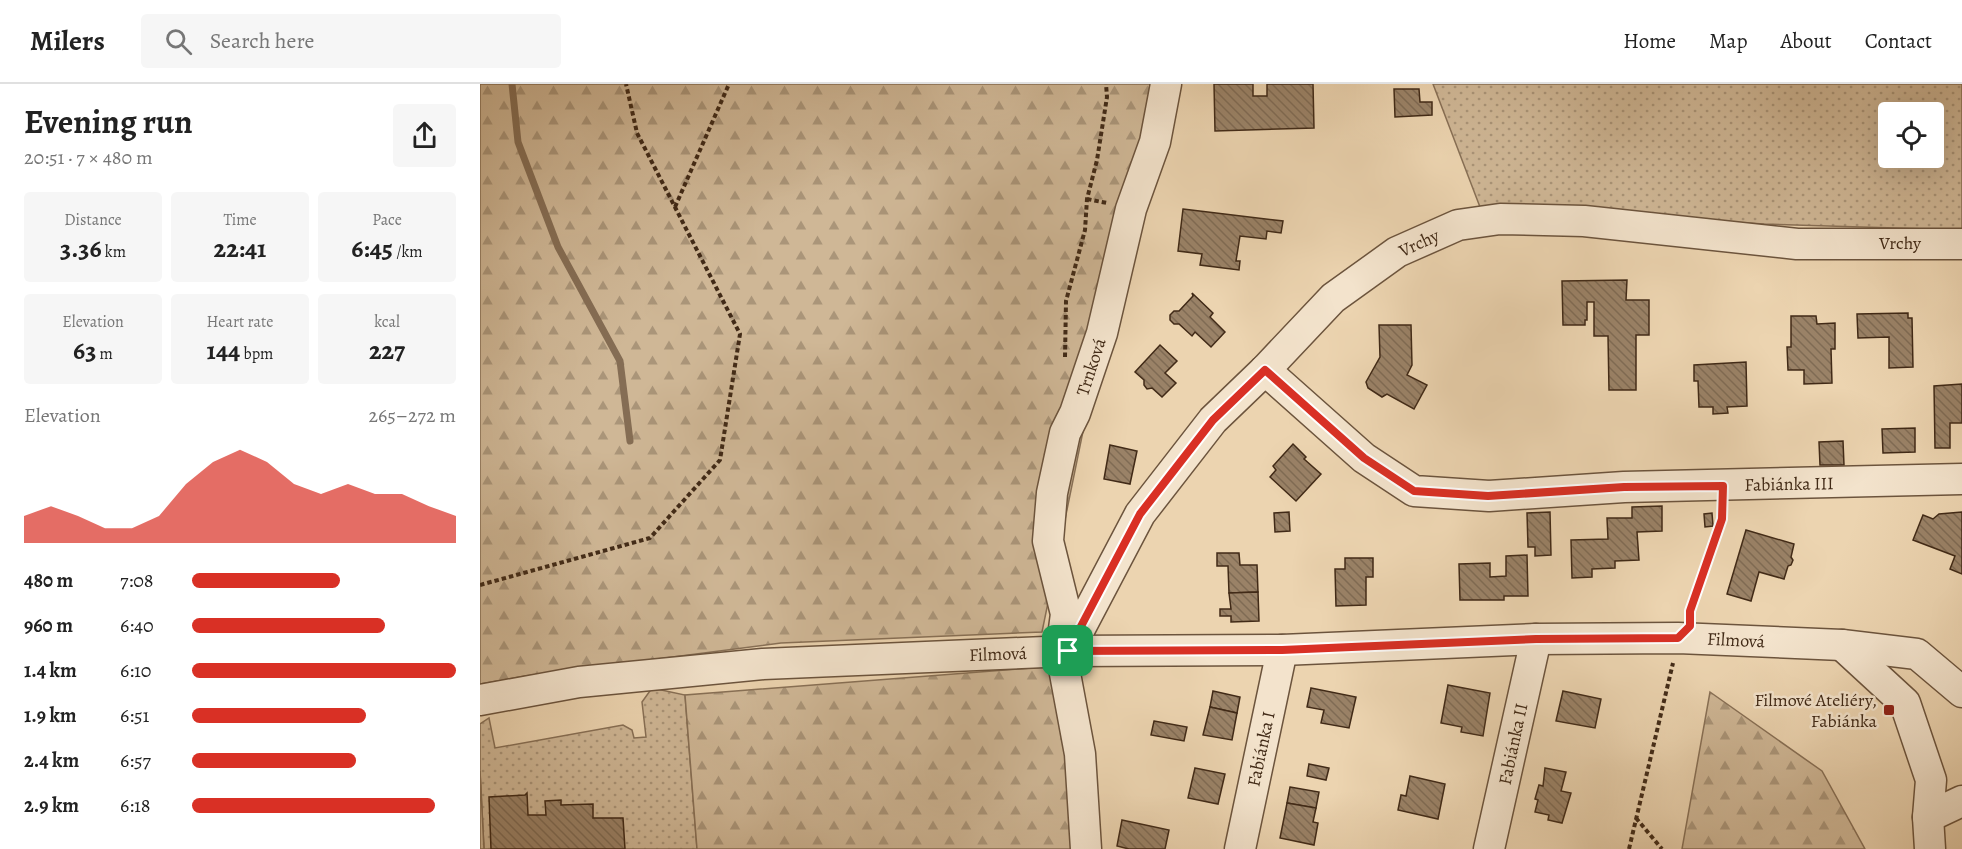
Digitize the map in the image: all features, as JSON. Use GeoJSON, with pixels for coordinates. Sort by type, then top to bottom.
{"type":"FeatureCollection","features":[{"type":"Feature","properties":{"kind":"street","name":"Trnková"},"geometry":{"type":"LineString","coordinates":[[1064,651],[1066,614],[1048,541],[1052,493],[1065,433],[1075,413],[1102,333],[1131,209],[1155,142],[1166,84]]}},
{"type":"Feature","properties":{"kind":"street","name":"Vrchy"},"geometry":{"type":"LineString","coordinates":[[1064,651],[1140,514],[1213,420],[1265,370],[1333,298],[1397,252],[1458,225],[1500,219],[1584,221],[1797,244],[1962,244]]}},
{"type":"Feature","properties":{"kind":"street","name":"Fabiánka III"},"geometry":{"type":"LineString","coordinates":[[1265,370],[1364,458],[1414,491],[1488,496],[1624,487],[1962,479]]}},
{"type":"Feature","properties":{"kind":"street","name":"Filmová"},"geometry":{"type":"LineString","coordinates":[[480,700],[579,682],[695,669],[826,661],[1064,651],[1282,650],[1536,639],[1678,638],[1842,645],[1917,654],[1962,692]]}},
{"type":"Feature","properties":{"kind":"street","name":"Fabiánka II"},"geometry":{"type":"LineString","coordinates":[[1489,849],[1536,639]]}},
{"type":"Feature","properties":{"kind":"street"},"geometry":{"type":"LineString","coordinates":[[1842,645],[1905,703],[1931,780],[1928,817],[1930,849]]}},
{"type":"Feature","properties":{"kind":"street","name":"Fabiánka I"},"geometry":{"type":"LineString","coordinates":[[1240,849],[1282,650]]}},
{"type":"Feature","properties":{"kind":"street"},"geometry":{"type":"LineString","coordinates":[[1064,651],[1080,754],[1086,849]]}},
{"type":"Feature","properties":{"kind":"street"},"geometry":{"type":"LineString","coordinates":[[1928,817],[1962,801]]}},
{"type":"Feature","properties":{"kind":"path"},"geometry":{"type":"LineString","coordinates":[[480,585],[650,538],[720,460],[740,334],[637,133],[626,84]]}},
{"type":"Feature","properties":{"kind":"path"},"geometry":{"type":"LineString","coordinates":[[675,207],[729,84]]}},
{"type":"Feature","properties":{"kind":"path"},"geometry":{"type":"LineString","coordinates":[[1065,359],[1066,301],[1085,230],[1087,199],[1097,160],[1107,97],[1106,84]]}},
{"type":"Feature","properties":{"kind":"path"},"geometry":{"type":"LineString","coordinates":[[1629,849],[1678,638],[1690,626],[1690,611],[1722,519],[1723,486]]}},
{"type":"Feature","properties":{"kind":"path"},"geometry":{"type":"LineString","coordinates":[[1636,818],[1662,849]]}},
{"type":"Feature","properties":{"kind":"green space"},"geometry":{"type":"Polygon","coordinates":[[[480,84],[1154,84],[1042,632],[781,643],[525,676],[480,684],[480,84]]]}},
{"type":"Feature","properties":{"kind":"green space"},"geometry":{"type":"Polygon","coordinates":[[[1433,84],[1962,84],[1962,230],[1764,224],[1480,207],[1433,84]]]}},
{"type":"Feature","properties":{"kind":"green space"},"geometry":{"type":"Polygon","coordinates":[[[1069,665],[1093,849],[697,849],[685,695],[1069,665]]]}},
{"type":"Feature","properties":{"kind":"green space"},"geometry":{"type":"Polygon","coordinates":[[[652,688],[685,695],[697,849],[484,849],[480,724],[489,718],[495,748],[623,725],[632,730],[634,738],[646,737],[642,702],[652,688]]]}},
{"type":"Feature","properties":{"kind":"green space"},"geometry":{"type":"Polygon","coordinates":[[[1710,692],[1822,771],[1865,849],[1682,849],[1710,692]]]}},
{"type":"Feature","properties":{"kind":"green space"},"geometry":{"type":"Polygon","coordinates":[[[480,771],[484,849],[480,849],[480,771]]]}},
{"type":"Feature","properties":{"kind":"building"},"geometry":{"type":"Polygon","coordinates":[[[1214,84],[1253,84],[1253,96],[1267,96],[1267,84],[1313,84],[1314,128],[1215,131],[1214,84]]]}},
{"type":"Feature","properties":{"kind":"building"},"geometry":{"type":"Polygon","coordinates":[[[1394,89],[1419,89],[1420,102],[1432,102],[1432,115],[1395,117],[1394,89]]]}},
{"type":"Feature","properties":{"kind":"building"},"geometry":{"type":"Polygon","coordinates":[[[1183,209],[1283,221],[1281,233],[1267,231],[1266,239],[1240,236],[1236,261],[1240,261],[1239,270],[1200,265],[1202,254],[1178,251],[1183,209]]]}},
{"type":"Feature","properties":{"kind":"building"},"geometry":{"type":"Polygon","coordinates":[[[1627,280],[1626,300],[1649,300],[1649,335],[1636,335],[1636,390],[1609,390],[1608,336],[1594,336],[1594,302],[1587,302],[1585,325],[1563,325],[1562,281],[1627,280]]]}},
{"type":"Feature","properties":{"kind":"building"},"geometry":{"type":"Polygon","coordinates":[[[1192,293],[1213,313],[1210,317],[1225,332],[1211,347],[1195,332],[1192,336],[1179,324],[1174,324],[1170,320],[1170,315],[1174,311],[1179,311],[1193,296],[1192,293]]]}},
{"type":"Feature","properties":{"kind":"building"},"geometry":{"type":"Polygon","coordinates":[[[1908,313],[1908,318],[1912,318],[1913,367],[1889,368],[1889,337],[1858,338],[1857,314],[1908,313]]]}},
{"type":"Feature","properties":{"kind":"building"},"geometry":{"type":"Polygon","coordinates":[[[1791,316],[1816,316],[1817,324],[1835,323],[1835,349],[1831,349],[1832,383],[1804,384],[1804,370],[1788,370],[1787,347],[1791,347],[1791,316]]]}},
{"type":"Feature","properties":{"kind":"building"},"geometry":{"type":"Polygon","coordinates":[[[1379,325],[1411,325],[1412,365],[1407,375],[1427,385],[1414,409],[1387,394],[1382,397],[1368,388],[1366,382],[1380,357],[1379,325]]]}},
{"type":"Feature","properties":{"kind":"building"},"geometry":{"type":"Polygon","coordinates":[[[1160,345],[1177,361],[1165,373],[1176,383],[1162,397],[1152,388],[1147,389],[1144,380],[1135,372],[1160,345]]]}},
{"type":"Feature","properties":{"kind":"building"},"geometry":{"type":"Polygon","coordinates":[[[1746,362],[1747,406],[1727,407],[1728,413],[1713,414],[1713,407],[1699,407],[1698,381],[1694,381],[1694,365],[1746,362]]]}},
{"type":"Feature","properties":{"kind":"building"},"geometry":{"type":"Polygon","coordinates":[[[1962,384],[1962,423],[1950,423],[1950,448],[1935,448],[1934,386],[1962,384]]]}},
{"type":"Feature","properties":{"kind":"building"},"geometry":{"type":"Polygon","coordinates":[[[1915,428],[1915,452],[1883,453],[1882,429],[1915,428]]]}},
{"type":"Feature","properties":{"kind":"building"},"geometry":{"type":"Polygon","coordinates":[[[1843,441],[1844,465],[1820,465],[1819,442],[1843,441]]]}},
{"type":"Feature","properties":{"kind":"building"},"geometry":{"type":"Polygon","coordinates":[[[1293,444],[1306,457],[1304,459],[1321,474],[1296,501],[1270,477],[1276,470],[1273,466],[1293,444]]]}},
{"type":"Feature","properties":{"kind":"building"},"geometry":{"type":"Polygon","coordinates":[[[1110,445],[1137,451],[1130,484],[1104,479],[1110,445]]]}},
{"type":"Feature","properties":{"kind":"building"},"geometry":{"type":"Polygon","coordinates":[[[1662,506],[1662,531],[1637,532],[1639,560],[1615,561],[1615,568],[1592,569],[1592,577],[1572,578],[1571,540],[1608,539],[1607,518],[1632,518],[1632,507],[1662,506]]]}},
{"type":"Feature","properties":{"kind":"building"},"geometry":{"type":"Polygon","coordinates":[[[1289,512],[1290,531],[1275,532],[1274,513],[1289,512]]]}},
{"type":"Feature","properties":{"kind":"building"},"geometry":{"type":"Polygon","coordinates":[[[1550,512],[1551,555],[1535,556],[1535,547],[1528,547],[1527,513],[1550,512]]]}},
{"type":"Feature","properties":{"kind":"building"},"geometry":{"type":"Polygon","coordinates":[[[1962,512],[1962,574],[1950,569],[1955,556],[1913,540],[1923,515],[1933,519],[1939,514],[1962,512]]]}},
{"type":"Feature","properties":{"kind":"building"},"geometry":{"type":"Polygon","coordinates":[[[1712,513],[1713,526],[1705,527],[1704,514],[1712,513]]]}},
{"type":"Feature","properties":{"kind":"building"},"geometry":{"type":"Polygon","coordinates":[[[1746,530],[1794,544],[1791,557],[1793,560],[1788,566],[1784,579],[1759,572],[1751,601],[1727,594],[1746,530]]]}},
{"type":"Feature","properties":{"kind":"building"},"geometry":{"type":"Polygon","coordinates":[[[1217,553],[1239,553],[1240,565],[1257,565],[1258,592],[1229,593],[1228,566],[1217,566],[1217,553]]]}},
{"type":"Feature","properties":{"kind":"building"},"geometry":{"type":"Polygon","coordinates":[[[1527,555],[1528,596],[1504,596],[1504,600],[1460,600],[1459,564],[1490,563],[1490,577],[1506,576],[1506,556],[1527,555]]]}},
{"type":"Feature","properties":{"kind":"building"},"geometry":{"type":"Polygon","coordinates":[[[1345,558],[1373,558],[1373,577],[1366,577],[1366,605],[1336,606],[1335,569],[1345,569],[1345,558]]]}},
{"type":"Feature","properties":{"kind":"building"},"geometry":{"type":"Polygon","coordinates":[[[1258,592],[1259,621],[1231,622],[1231,616],[1220,616],[1220,609],[1231,609],[1229,593],[1258,592]]]}},
{"type":"Feature","properties":{"kind":"building"},"geometry":{"type":"Polygon","coordinates":[[[1448,685],[1490,693],[1483,736],[1461,732],[1462,727],[1441,723],[1448,685]]]}},
{"type":"Feature","properties":{"kind":"building"},"geometry":{"type":"Polygon","coordinates":[[[1311,688],[1356,697],[1349,728],[1321,723],[1324,710],[1307,707],[1311,688]]]}},
{"type":"Feature","properties":{"kind":"building"},"geometry":{"type":"Polygon","coordinates":[[[1213,691],[1240,697],[1237,713],[1210,707],[1213,691]]]}},
{"type":"Feature","properties":{"kind":"building"},"geometry":{"type":"Polygon","coordinates":[[[1563,691],[1601,699],[1595,728],[1556,721],[1563,691]]]}},
{"type":"Feature","properties":{"kind":"building"},"geometry":{"type":"Polygon","coordinates":[[[1210,707],[1237,713],[1232,740],[1203,735],[1210,707]]]}},
{"type":"Feature","properties":{"kind":"building"},"geometry":{"type":"Polygon","coordinates":[[[1154,721],[1187,727],[1184,741],[1151,735],[1154,721]]]}},
{"type":"Feature","properties":{"kind":"building"},"geometry":{"type":"Polygon","coordinates":[[[1309,764],[1329,768],[1326,780],[1307,776],[1309,764]]]}},
{"type":"Feature","properties":{"kind":"building"},"geometry":{"type":"Polygon","coordinates":[[[1195,768],[1225,774],[1218,804],[1188,798],[1195,768]]]}},
{"type":"Feature","properties":{"kind":"building"},"geometry":{"type":"Polygon","coordinates":[[[1545,768],[1566,772],[1561,791],[1571,793],[1562,823],[1548,820],[1549,815],[1535,812],[1538,800],[1535,799],[1539,785],[1543,786],[1545,768]]]}},
{"type":"Feature","properties":{"kind":"building"},"geometry":{"type":"Polygon","coordinates":[[[1410,776],[1445,784],[1438,819],[1398,810],[1401,795],[1406,796],[1410,776]]]}},
{"type":"Feature","properties":{"kind":"building"},"geometry":{"type":"Polygon","coordinates":[[[1290,787],[1319,792],[1316,808],[1287,803],[1290,787]]]}},
{"type":"Feature","properties":{"kind":"building"},"geometry":{"type":"Polygon","coordinates":[[[527,793],[528,815],[546,815],[545,801],[561,800],[561,805],[593,804],[593,818],[623,818],[625,849],[491,849],[489,797],[527,793]]]}},
{"type":"Feature","properties":{"kind":"building"},"geometry":{"type":"Polygon","coordinates":[[[1287,803],[1316,808],[1313,822],[1318,823],[1314,845],[1280,838],[1287,803]]]}},
{"type":"Feature","properties":{"kind":"building"},"geometry":{"type":"Polygon","coordinates":[[[1122,820],[1169,830],[1165,849],[1129,849],[1117,846],[1122,820]]]}},
{"type":"Feature","properties":{"kind":"waterway"},"geometry":{"type":"LineString","coordinates":[[512,84],[518,142],[558,247],[620,361],[630,441]]}},
{"type":"Feature","properties":{"kind":"place","name":"Filmové Ateliéry, Fabiánka"},"geometry":{"type":"Point","coordinates":[1889,710]}},
{"type":"Feature","properties":{"kind":"route"},"geometry":{"type":"LineString","coordinates":[[1265,370],[1364,458],[1414,491],[1488,496],[1624,487],[1723,486],[1722,519],[1690,611],[1690,626],[1678,638],[1536,639],[1282,650],[1068,651],[1140,514],[1213,420],[1265,370]]}}]}
